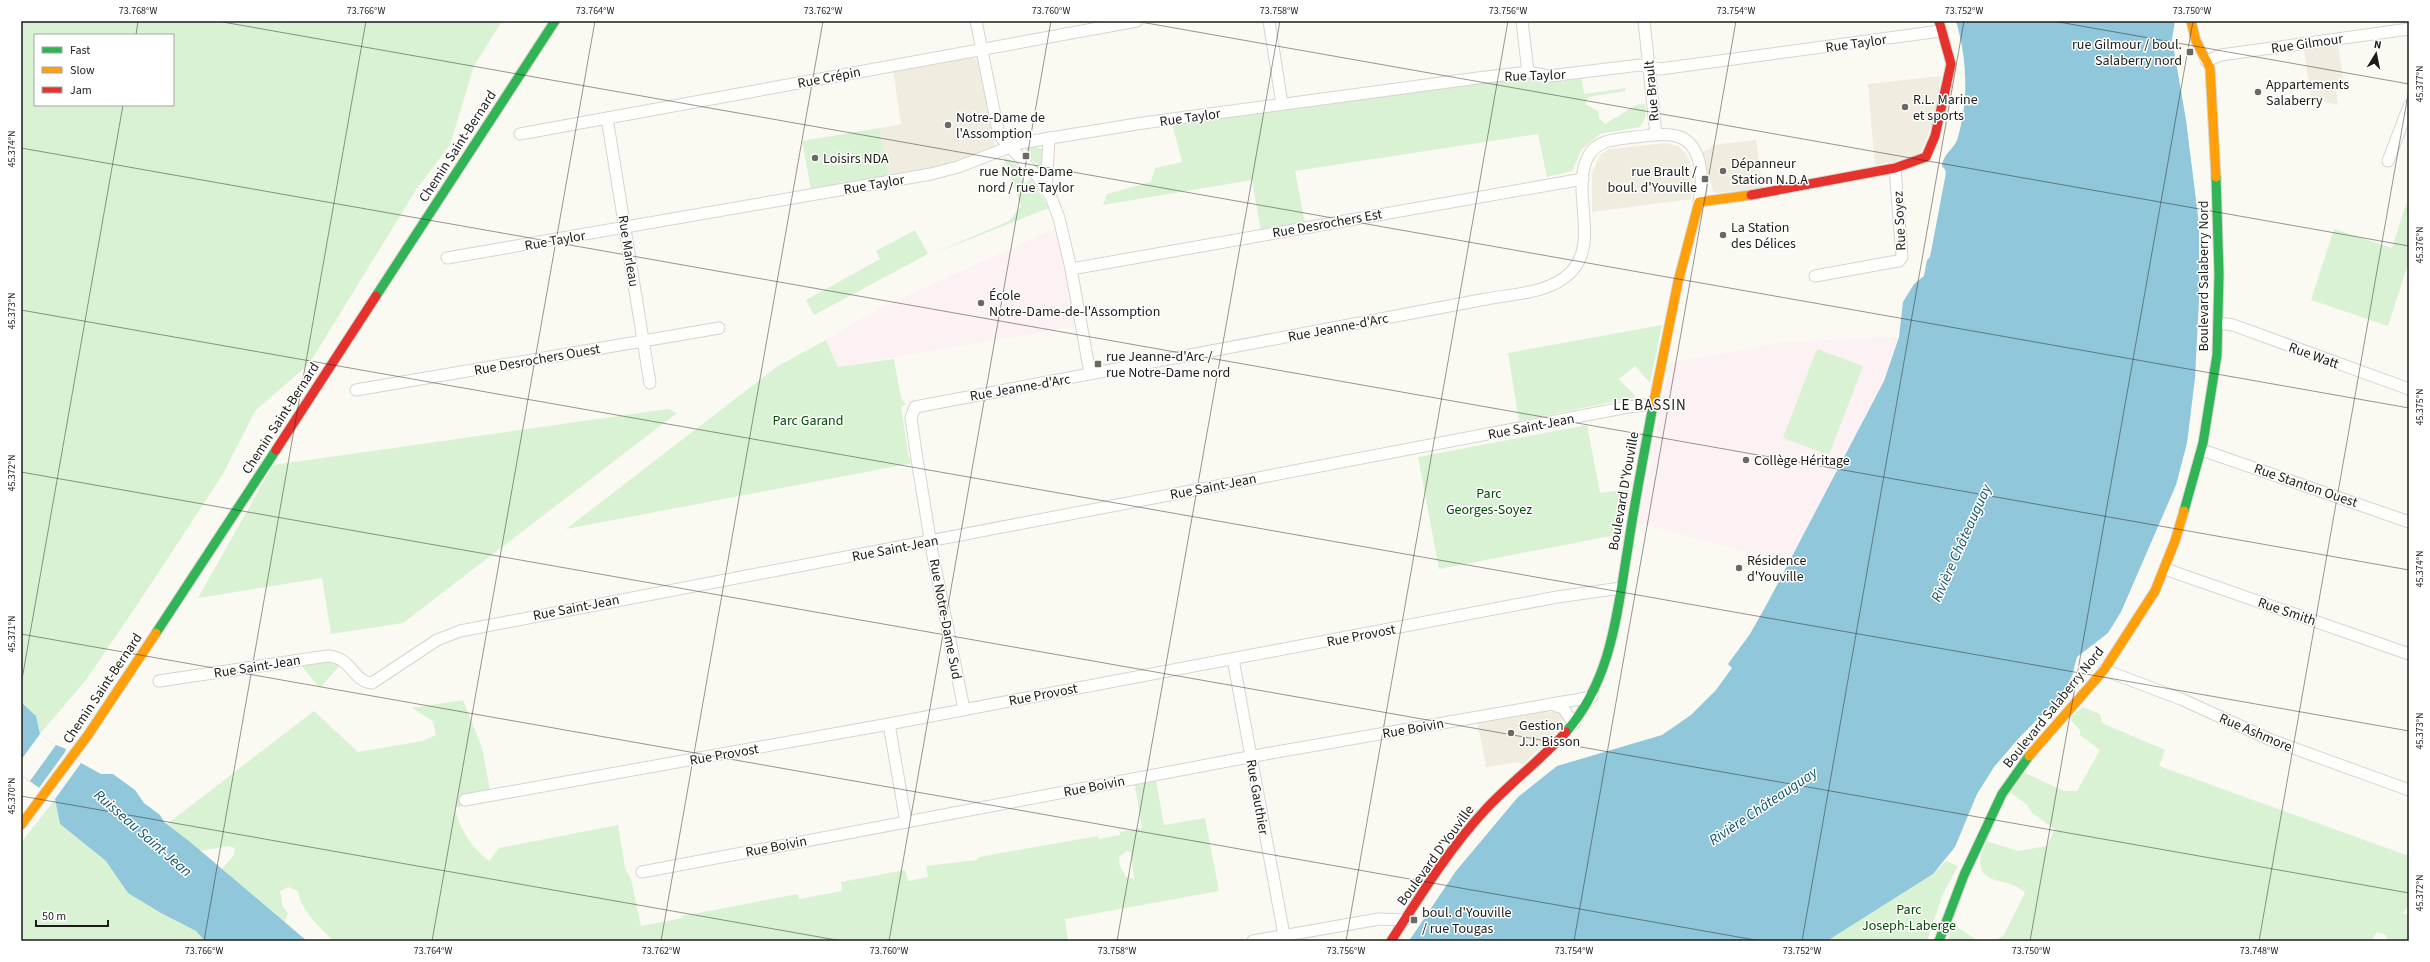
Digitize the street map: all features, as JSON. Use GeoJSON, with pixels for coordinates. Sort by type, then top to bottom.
{"type":"FeatureCollection","features":[{"type":"Feature","properties":{"kind":"street","name":"Chemin Saint-Bernard"},"geometry":{"type":"LineString","coordinates":[[21,825],[72,757],[153,638],[555,21]]}},
{"type":"Feature","properties":{"kind":"street"},"geometry":{"type":"LineString","coordinates":[[976,21],[999,135],[1008,147],[1033,172],[1046,189],[1061,226],[1071,269],[1090,373]]}},
{"type":"Feature","properties":{"kind":"street","name":"Rue Crépin"},"geometry":{"type":"LineString","coordinates":[[520,134],[1138,21]]}},
{"type":"Feature","properties":{"kind":"street"},"geometry":{"type":"LineString","coordinates":[[1269,21],[1282,104]]}},
{"type":"Feature","properties":{"kind":"street"},"geometry":{"type":"LineString","coordinates":[[1522,21],[1528,72]]}},
{"type":"Feature","properties":{"kind":"street","name":"Rue Brault"},"geometry":{"type":"LineString","coordinates":[[1644,21],[1656,135],[1677,136],[1692,147],[1701,171],[1699,202]]}},
{"type":"Feature","properties":{"kind":"street","name":"Boulevard Salaberry Nord"},"geometry":{"type":"LineString","coordinates":[[1939,941],[1961,882],[2002,794],[2039,744],[2104,670],[2143,612],[2166,568],[2202,450],[2214,381],[2219,323],[2214,108],[2211,73],[2192,33],[2191,21]]}},
{"type":"Feature","properties":{"kind":"street"},"geometry":{"type":"LineString","coordinates":[[1699,202],[1726,200],[1895,168],[1914,163],[1926,157],[1935,136],[1951,64],[1949,52],[1939,26]]}},
{"type":"Feature","properties":{"kind":"street","name":"Rue Taylor"},"geometry":{"type":"LineString","coordinates":[[447,258],[931,174],[958,167],[1008,147],[1049,138],[1282,104],[1528,72],[1549,76],[1640,65],[1660,69],[1939,26]]}},
{"type":"Feature","properties":{"kind":"street","name":"Rue Gilmour"},"geometry":{"type":"LineString","coordinates":[[2206,61],[2221,55],[2409,29]]}},
{"type":"Feature","properties":{"kind":"street"},"geometry":{"type":"LineString","coordinates":[[2388,161],[2409,106]]}},
{"type":"Feature","properties":{"kind":"street","name":"Rue Marleau"},"geometry":{"type":"LineString","coordinates":[[607,118],[650,383]]}},
{"type":"Feature","properties":{"kind":"street","name":"Rue Jeanne-d'Arc"},"geometry":{"type":"LineString","coordinates":[[913,410],[924,404],[1479,301],[1550,285],[1569,275],[1581,259],[1584,227],[1583,179],[1587,158],[1598,145],[1616,139],[1656,135]]}},
{"type":"Feature","properties":{"kind":"street"},"geometry":{"type":"LineString","coordinates":[[1046,189],[1049,138]]}},
{"type":"Feature","properties":{"kind":"street","name":"Rue Soyez"},"geometry":{"type":"LineString","coordinates":[[1815,276],[1899,261],[1902,257],[1895,168]]}},
{"type":"Feature","properties":{"kind":"street","name":"Rue Desrochers Est"},"geometry":{"type":"LineString","coordinates":[[1071,269],[1583,179]]}},
{"type":"Feature","properties":{"kind":"street","name":"Boulevard D'Youville"},"geometry":{"type":"LineString","coordinates":[[1391,941],[1451,853],[1485,811],[1556,744],[1574,724],[1592,697],[1611,647],[1652,407],[1683,261],[1699,202]]}},
{"type":"Feature","properties":{"kind":"street","name":"Rue Watt"},"geometry":{"type":"LineString","coordinates":[[2219,323],[2233,325],[2409,389]]}},
{"type":"Feature","properties":{"kind":"street","name":"Rue Desrochers Ouest"},"geometry":{"type":"LineString","coordinates":[[356,390],[719,328]]}},
{"type":"Feature","properties":{"kind":"street","name":"Rue Saint-Jean"},"geometry":{"type":"LineString","coordinates":[[159,681],[327,656],[342,659],[364,682],[372,683],[437,640],[460,631],[1628,407],[1644,405],[1652,407]]}},
{"type":"Feature","properties":{"kind":"street","name":"Rue Notre-Dame Sud"},"geometry":{"type":"LineString","coordinates":[[913,410],[912,423],[931,541],[964,709]]}},
{"type":"Feature","properties":{"kind":"street","name":"Rue Stanton Ouest"},"geometry":{"type":"LineString","coordinates":[[2202,450],[2409,522]]}},
{"type":"Feature","properties":{"kind":"street","name":"Rue Smith"},"geometry":{"type":"LineString","coordinates":[[2166,568],[2409,654]]}},
{"type":"Feature","properties":{"kind":"street","name":"Rue Provost"},"geometry":{"type":"LineString","coordinates":[[465,800],[890,724],[1557,597],[1620,588]]}},
{"type":"Feature","properties":{"kind":"street","name":"Rue Gauthier"},"geometry":{"type":"LineString","coordinates":[[1233,659],[1284,935]]}},
{"type":"Feature","properties":{"kind":"street","name":"Rue Ashmore"},"geometry":{"type":"LineString","coordinates":[[2104,670],[2182,699],[2271,740],[2409,790]]}},
{"type":"Feature","properties":{"kind":"street","name":"Rue Boivin"},"geometry":{"type":"LineString","coordinates":[[642,872],[1251,757],[1592,697]]}},
{"type":"Feature","properties":{"kind":"street"},"geometry":{"type":"LineString","coordinates":[[1547,704],[1563,708],[1574,724]]}},
{"type":"Feature","properties":{"kind":"street"},"geometry":{"type":"LineString","coordinates":[[890,724],[906,822]]}},
{"type":"Feature","properties":{"kind":"street"},"geometry":{"type":"LineString","coordinates":[[1253,941],[1379,919],[1405,920]]}},
{"type":"Feature","properties":{"kind":"shaded area"},"geometry":{"type":"Polygon","coordinates":[[[2338,45],[2345,89],[2336,91],[2338,105],[2311,98],[2304,49],[2338,45]]]}},
{"type":"Feature","properties":{"kind":"shaded area"},"geometry":{"type":"Polygon","coordinates":[[[972,57],[977,60],[995,146],[947,165],[888,176],[880,128],[901,124],[893,70],[972,57]]]}},
{"type":"Feature","properties":{"kind":"shaded area"},"geometry":{"type":"Polygon","coordinates":[[[1941,76],[1935,117],[1921,152],[1916,156],[1875,165],[1868,84],[1941,76]]]}},
{"type":"Feature","properties":{"kind":"shaded area"},"geometry":{"type":"Polygon","coordinates":[[[1756,140],[1763,189],[1716,193],[1713,191],[1711,182],[1708,181],[1702,152],[1710,149],[1712,145],[1756,140]]]}},
{"type":"Feature","properties":{"kind":"shaded area"},"geometry":{"type":"Polygon","coordinates":[[[1667,143],[1678,146],[1686,154],[1690,162],[1693,184],[1691,199],[1592,212],[1592,173],[1600,155],[1609,149],[1667,143]]]}},
{"type":"Feature","properties":{"kind":"shaded area","name":"École Notre-Dame-de-l'Assomption"},"geometry":{"type":"Polygon","coordinates":[[[1056,228],[1076,326],[838,367],[826,340],[878,309],[1056,228]]]}},
{"type":"Feature","properties":{"kind":"shaded area","name":"Collège Héritage"},"geometry":{"type":"Polygon","coordinates":[[[1899,337],[1884,381],[1788,563],[1638,523],[1670,363],[1786,342],[1899,337]]]}},
{"type":"Feature","properties":{"kind":"shaded area"},"geometry":{"type":"Polygon","coordinates":[[[1548,709],[1549,712],[1557,712],[1561,715],[1563,724],[1523,765],[1519,762],[1486,767],[1477,720],[1548,709]]]}},
{"type":"Feature","properties":{"kind":"green space"},"geometry":{"type":"Polygon","coordinates":[[[21,21],[502,21],[474,66],[450,145],[416,190],[309,364],[255,411],[223,474],[143,596],[86,680],[40,734],[36,716],[21,702],[21,21]]]}},
{"type":"Feature","properties":{"kind":"green space"},"geometry":{"type":"Polygon","coordinates":[[[1581,76],[1584,94],[1626,88],[1625,91],[1589,97],[1585,104],[1598,111],[1599,118],[1605,124],[1636,105],[1645,104],[1646,116],[1640,127],[1600,134],[1582,149],[1572,171],[1547,177],[1538,134],[1295,171],[1305,223],[1261,231],[1252,180],[1103,205],[1107,194],[1151,182],[1155,168],[1182,162],[1172,123],[1526,78],[1548,82],[1581,76]]]}},
{"type":"Feature","properties":{"kind":"green space"},"geometry":{"type":"Polygon","coordinates":[[[880,128],[888,176],[811,189],[802,141],[880,128]]]}},
{"type":"Feature","properties":{"kind":"green space"},"geometry":{"type":"Polygon","coordinates":[[[1034,146],[1043,150],[1041,168],[1025,153],[1026,149],[1034,146]]]}},
{"type":"Feature","properties":{"kind":"green space"},"geometry":{"type":"Polygon","coordinates":[[[1003,157],[1012,161],[1024,172],[1021,179],[1025,183],[1031,179],[1049,208],[932,254],[1009,221],[1021,206],[1003,157]]]}},
{"type":"Feature","properties":{"kind":"green space"},"geometry":{"type":"Polygon","coordinates":[[[2406,204],[2409,205],[2409,261],[2388,326],[2311,300],[2334,229],[2392,248],[2406,204]]]}},
{"type":"Feature","properties":{"kind":"green space"},"geometry":{"type":"Polygon","coordinates":[[[915,230],[928,254],[814,315],[806,300],[880,259],[876,251],[915,230]]]}},
{"type":"Feature","properties":{"kind":"green space"},"geometry":{"type":"Polygon","coordinates":[[[1662,325],[1650,383],[1635,366],[1619,379],[1636,397],[1519,421],[1508,353],[1662,325]]]}},
{"type":"Feature","properties":{"kind":"green space","name":"Parc Garand"},"geometry":{"type":"Polygon","coordinates":[[[826,340],[838,367],[894,359],[901,398],[906,404],[901,407],[909,458],[913,463],[566,529],[778,366],[826,340]]]}},
{"type":"Feature","properties":{"kind":"green space"},"geometry":{"type":"Polygon","coordinates":[[[1817,349],[1863,366],[1829,455],[1783,438],[1817,349]]]}},
{"type":"Feature","properties":{"kind":"green space"},"geometry":{"type":"Polygon","coordinates":[[[668,409],[677,413],[403,623],[331,634],[322,578],[198,598],[273,465],[668,409]]]}},
{"type":"Feature","properties":{"kind":"green space","name":"Parc Georges-Soyez"},"geometry":{"type":"Polygon","coordinates":[[[1587,425],[1600,493],[1629,489],[1621,534],[1439,569],[1418,457],[1587,425]]]}},
{"type":"Feature","properties":{"kind":"green space"},"geometry":{"type":"Polygon","coordinates":[[[315,661],[335,662],[340,665],[320,688],[300,664],[315,661]]]}},
{"type":"Feature","properties":{"kind":"green space"},"geometry":{"type":"Polygon","coordinates":[[[463,700],[482,748],[490,790],[461,796],[462,806],[455,808],[467,838],[483,856],[489,861],[499,848],[618,825],[625,868],[631,879],[641,926],[683,918],[682,916],[798,894],[799,899],[842,891],[841,882],[905,870],[908,881],[928,877],[926,866],[977,860],[979,857],[1098,836],[1099,839],[1120,835],[1120,832],[1142,828],[1135,785],[1156,781],[1164,825],[1205,818],[1219,891],[1065,919],[1068,941],[333,941],[307,912],[300,899],[298,891],[288,887],[280,891],[283,907],[288,913],[284,924],[221,870],[234,855],[235,848],[228,846],[200,851],[167,824],[314,711],[358,752],[423,741],[436,735],[433,721],[412,708],[463,700]],[[1127,851],[1119,857],[1120,866],[1126,877],[1134,879],[1131,852],[1127,851]]]}},
{"type":"Feature","properties":{"kind":"green space"},"geometry":{"type":"Polygon","coordinates":[[[2083,707],[2100,714],[2102,723],[2165,750],[2159,766],[2409,856],[2409,904],[2403,913],[2409,915],[2409,941],[2388,941],[2386,935],[2377,932],[2371,941],[1995,941],[2004,935],[2025,893],[2018,887],[1991,879],[1985,875],[1981,868],[1981,857],[1986,841],[2018,851],[2047,846],[2055,829],[2032,813],[2027,805],[2010,792],[2023,772],[2064,791],[2077,791],[2100,750],[2080,735],[2080,730],[2071,720],[2071,716],[2083,707]]]}},
{"type":"Feature","properties":{"kind":"green space"},"geometry":{"type":"Polygon","coordinates":[[[55,799],[60,824],[106,861],[161,913],[196,931],[205,941],[21,941],[21,843],[55,799]]]}},
{"type":"Feature","properties":{"kind":"green space","name":"Parc Joseph-Laberge"},"geometry":{"type":"Polygon","coordinates":[[[1946,861],[1958,866],[1943,894],[1927,941],[1827,941],[1933,874],[1946,861]]]}},
{"type":"Feature","properties":{"kind":"green space"},"geometry":{"type":"Polygon","coordinates":[[[1953,924],[1978,941],[1948,941],[1953,924]]]}},
{"type":"Feature","properties":{"kind":"water","name":"Rivière Châteauguay"},"geometry":{"type":"Polygon","coordinates":[[[1956,21],[2175,21],[2172,39],[2186,120],[2199,224],[2199,300],[2195,378],[2187,443],[2176,485],[2121,612],[2108,633],[2077,657],[2072,676],[2063,693],[2018,739],[1994,767],[1977,794],[1955,847],[1933,874],[1827,941],[1409,941],[1456,871],[1518,797],[1557,766],[1662,735],[1691,715],[1716,690],[1732,668],[1728,664],[1750,634],[1768,602],[1884,381],[1899,337],[1903,302],[1914,284],[1924,276],[1927,260],[1930,257],[1945,178],[1946,171],[1942,166],[1943,161],[1957,141],[1964,108],[1964,64],[1960,35],[1956,21]]]}},
{"type":"Feature","properties":{"kind":"water","name":"Ruisseau Saint-Jean"},"geometry":{"type":"Polygon","coordinates":[[[21,702],[36,716],[40,734],[56,745],[66,749],[65,752],[81,763],[101,774],[113,774],[135,790],[144,803],[160,815],[164,822],[189,841],[307,941],[205,941],[196,931],[161,913],[128,893],[106,861],[60,824],[55,799],[21,775],[21,702]]]}},
{"type":"Feature","properties":{"kind":"pier"},"geometry":{"type":"Polygon","coordinates":[[[40,734],[56,745],[30,781],[21,775],[21,760],[40,734]]]}},
{"type":"Feature","properties":{"kind":"pier"},"geometry":{"type":"Polygon","coordinates":[[[65,752],[81,763],[55,799],[39,788],[65,752]]]}},
{"type":"Feature","properties":{"kind":"traffic: fast"},"geometry":{"type":"LineString","coordinates":[[376,296],[555,21]]}},
{"type":"Feature","properties":{"kind":"traffic: fast"},"geometry":{"type":"LineString","coordinates":[[2184,511],[2203,443],[2217,355],[2219,274],[2216,177]]}},
{"type":"Feature","properties":{"kind":"traffic: fast"},"geometry":{"type":"LineString","coordinates":[[1566,732],[1581,712],[1594,690],[1603,668],[1610,644],[1616,621],[1653,406]]}},
{"type":"Feature","properties":{"kind":"traffic: fast"},"geometry":{"type":"LineString","coordinates":[[156,633],[276,450]]}},
{"type":"Feature","properties":{"kind":"traffic: fast"},"geometry":{"type":"LineString","coordinates":[[1939,941],[1964,875],[2002,794],[2029,756]]}},
{"type":"Feature","properties":{"kind":"traffic: slow"},"geometry":{"type":"LineString","coordinates":[[2191,21],[2196,41],[2210,68],[2216,177]]}},
{"type":"Feature","properties":{"kind":"traffic: slow"},"geometry":{"type":"LineString","coordinates":[[1653,406],[1678,282],[1699,202],[1751,195]]}},
{"type":"Feature","properties":{"kind":"traffic: slow"},"geometry":{"type":"LineString","coordinates":[[2029,756],[2104,670],[2155,591],[2175,541],[2184,511]]}},
{"type":"Feature","properties":{"kind":"traffic: slow"},"geometry":{"type":"LineString","coordinates":[[21,825],[88,735],[156,633]]}},
{"type":"Feature","properties":{"kind":"traffic: jam"},"geometry":{"type":"LineString","coordinates":[[1751,195],[1895,168],[1926,157],[1935,136],[1951,64],[1939,21]]}},
{"type":"Feature","properties":{"kind":"traffic: jam"},"geometry":{"type":"LineString","coordinates":[[276,450],[376,296]]}},
{"type":"Feature","properties":{"kind":"traffic: jam"},"geometry":{"type":"LineString","coordinates":[[1391,941],[1435,873],[1472,825],[1495,800],[1566,732]]}},
{"type":"Feature","properties":{"kind":"place","name":"rue Gilmour / boul. Salaberry nord"},"geometry":{"type":"Point","coordinates":[2190,52]}},
{"type":"Feature","properties":{"kind":"place","name":"Appartements Salaberry"},"geometry":{"type":"Point","coordinates":[2258,92]}},
{"type":"Feature","properties":{"kind":"place","name":"R.L. Marine et sports"},"geometry":{"type":"Point","coordinates":[1905,107]}},
{"type":"Feature","properties":{"kind":"place","name":"Notre-Dame de l'Assomption"},"geometry":{"type":"Point","coordinates":[948,125]}},
{"type":"Feature","properties":{"kind":"place","name":"rue Notre-Dame nord / rue Taylor"},"geometry":{"type":"Point","coordinates":[1026,156]}},
{"type":"Feature","properties":{"kind":"place","name":"Loisirs NDA"},"geometry":{"type":"Point","coordinates":[815,158]}},
{"type":"Feature","properties":{"kind":"place","name":"Dépanneur Station N.D.A"},"geometry":{"type":"Point","coordinates":[1723,171]}},
{"type":"Feature","properties":{"kind":"place","name":"rue Brault / boul. d'Youville"},"geometry":{"type":"Point","coordinates":[1705,179]}},
{"type":"Feature","properties":{"kind":"place","name":"La Station des Délices"},"geometry":{"type":"Point","coordinates":[1723,235]}},
{"type":"Feature","properties":{"kind":"place","name":"École Notre-Dame-de-l'Assomption"},"geometry":{"type":"Point","coordinates":[981,303]}},
{"type":"Feature","properties":{"kind":"place","name":"rue Jeanne-d'Arc / rue Notre-Dame nord"},"geometry":{"type":"Point","coordinates":[1098,364]}},
{"type":"Feature","properties":{"kind":"place","name":"Collège Héritage"},"geometry":{"type":"Point","coordinates":[1746,460]}},
{"type":"Feature","properties":{"kind":"place","name":"Résidence d'Youville"},"geometry":{"type":"Point","coordinates":[1739,568]}},
{"type":"Feature","properties":{"kind":"place","name":"Gestion J.J. Bisson"},"geometry":{"type":"Point","coordinates":[1511,733]}},
{"type":"Feature","properties":{"kind":"place","name":"boul. d'Youville / rue Tougas"},"geometry":{"type":"Point","coordinates":[1414,920]}},
{"type":"Feature","properties":{"kind":"district","name":"LE BASSIN"},"geometry":{"type":"Point","coordinates":[1650,405]}}]}
